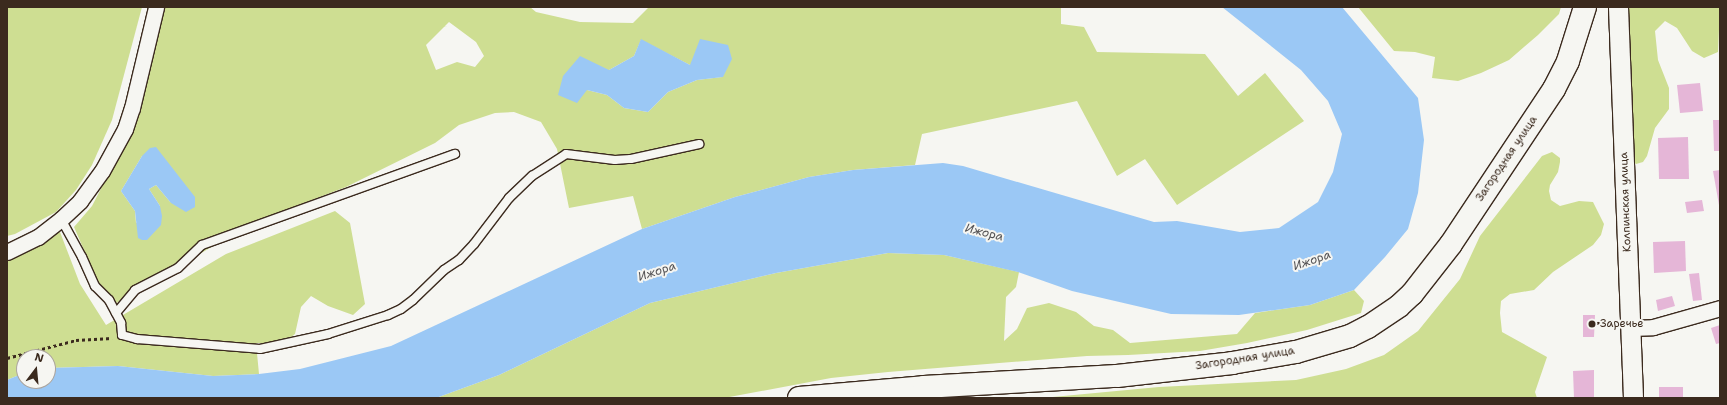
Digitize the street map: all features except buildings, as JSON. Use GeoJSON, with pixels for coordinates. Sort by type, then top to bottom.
{"type":"FeatureCollection","features":[{"type":"Feature","properties":{"kind":"main road","name":"Загородная улица"},"geometry":{"type":"LineString","coordinates":[[800,398],[924,387],[1117,376],[1232,363],[1296,352],[1350,336],[1368,327],[1399,306],[1412,294],[1451,244],[1554,89],[1568,61],[1585,7]]}},
{"type":"Feature","properties":{"kind":"street"},"geometry":{"type":"LineString","coordinates":[[7,252],[38,237],[61,219],[80,201],[102,171],[124,129],[141,75],[156,7]]}},
{"type":"Feature","properties":{"kind":"street","name":"Колпинская улица"},"geometry":{"type":"LineString","coordinates":[[1618,7],[1633,398]]}},
{"type":"Feature","properties":{"kind":"street"},"geometry":{"type":"LineString","coordinates":[[1630,328],[1654,327],[1720,308]]}},
{"type":"Feature","properties":{"kind":"lane"},"geometry":{"type":"LineString","coordinates":[[61,219],[82,257],[95,286],[109,300],[116,313],[121,323],[122,335],[136,339],[260,349],[328,334],[388,315],[413,300],[429,283],[459,260],[474,244],[509,198],[532,176],[566,154],[623,159],[667,152],[700,144]]}},
{"type":"Feature","properties":{"kind":"lane"},"geometry":{"type":"LineString","coordinates":[[116,313],[135,290],[178,268],[202,245],[455,154]]}},
{"type":"Feature","properties":{"kind":"path"},"geometry":{"type":"LineString","coordinates":[[7,358],[76,340],[103,340],[122,335]]}},
{"type":"Feature","properties":{"kind":"green space"},"geometry":{"type":"Polygon","coordinates":[[[7,7],[142,7],[112,120],[92,165],[76,190],[56,212],[15,234],[7,236],[7,7]]]}},
{"type":"Feature","properties":{"kind":"green space"},"geometry":{"type":"Polygon","coordinates":[[[160,7],[530,7],[536,12],[580,22],[633,23],[649,7],[1061,7],[1061,24],[1084,27],[1097,52],[1205,54],[1238,96],[1265,73],[1304,121],[1177,205],[1145,159],[1117,176],[1077,101],[922,134],[915,165],[853,170],[809,177],[735,197],[642,229],[633,196],[569,208],[557,149],[541,122],[514,112],[495,113],[459,125],[435,143],[346,187],[254,222],[113,305],[97,280],[74,227],[92,206],[108,175],[160,7]],[[449,22],[426,45],[436,70],[457,62],[475,67],[484,56],[476,42],[449,22]],[[641,40],[634,56],[609,70],[587,90],[607,95],[624,108],[648,112],[668,92],[697,80],[722,77],[690,65],[641,40]],[[142,156],[121,191],[135,211],[136,223],[160,206],[149,189],[156,185],[171,203],[142,156]]]}},
{"type":"Feature","properties":{"kind":"green space"},"geometry":{"type":"Polygon","coordinates":[[[1358,7],[1561,7],[1559,14],[1538,35],[1509,60],[1481,73],[1458,81],[1432,78],[1435,57],[1415,52],[1394,51],[1358,7]]]}},
{"type":"Feature","properties":{"kind":"green space"},"geometry":{"type":"Polygon","coordinates":[[[1624,7],[1720,7],[1718,52],[1704,58],[1692,51],[1677,28],[1665,21],[1655,31],[1658,60],[1669,88],[1669,109],[1655,128],[1647,156],[1643,162],[1636,164],[1630,160],[1624,7]]]}},
{"type":"Feature","properties":{"kind":"green space"},"geometry":{"type":"Polygon","coordinates":[[[1552,152],[1560,158],[1560,162],[1558,172],[1550,185],[1549,191],[1551,200],[1560,206],[1579,201],[1593,202],[1604,224],[1601,235],[1593,245],[1553,272],[1534,290],[1510,294],[1501,301],[1500,313],[1502,332],[1547,357],[1535,392],[1537,398],[1042,398],[1159,387],[1296,380],[1346,369],[1384,355],[1418,331],[1460,279],[1480,236],[1542,156],[1552,152]]]}},
{"type":"Feature","properties":{"kind":"green space"},"geometry":{"type":"Polygon","coordinates":[[[335,211],[350,223],[365,304],[353,315],[328,306],[311,296],[301,307],[295,334],[283,343],[256,343],[259,374],[213,376],[118,366],[56,368],[56,349],[16,349],[16,376],[7,380],[7,259],[60,232],[80,284],[106,325],[226,254],[335,211]]]}},
{"type":"Feature","properties":{"kind":"green space"},"geometry":{"type":"Polygon","coordinates":[[[888,253],[944,255],[1019,272],[1016,287],[1006,297],[1004,341],[1017,329],[1027,308],[1049,303],[1076,312],[1094,326],[1113,330],[1130,343],[1237,334],[1255,313],[1310,305],[1354,290],[1364,301],[1361,313],[1307,330],[1247,343],[1200,351],[1087,356],[888,372],[831,378],[724,398],[436,398],[499,375],[650,303],[776,273],[888,253]]]}},
{"type":"Feature","properties":{"kind":"water","name":"Ижора"},"geometry":{"type":"Polygon","coordinates":[[[1222,7],[1342,7],[1418,98],[1424,140],[1418,193],[1408,229],[1385,257],[1354,290],[1310,305],[1239,315],[1171,314],[1072,291],[1018,272],[944,255],[888,253],[776,273],[650,303],[499,375],[436,398],[7,398],[7,380],[16,376],[16,389],[56,389],[56,368],[118,366],[213,376],[259,374],[300,369],[391,346],[642,229],[735,197],[809,177],[853,170],[943,163],[963,166],[1154,222],[1177,221],[1240,232],[1279,228],[1318,202],[1333,172],[1342,134],[1328,101],[1301,70],[1222,7]]]}},
{"type":"Feature","properties":{"kind":"water"},"geometry":{"type":"Polygon","coordinates":[[[641,39],[690,65],[700,39],[728,45],[732,59],[723,77],[697,80],[668,92],[648,112],[624,108],[607,95],[587,90],[577,103],[558,95],[563,76],[580,56],[609,70],[634,56],[641,39]]]}},
{"type":"Feature","properties":{"kind":"water"},"geometry":{"type":"Polygon","coordinates":[[[156,147],[195,197],[195,207],[186,212],[171,203],[156,185],[149,189],[160,206],[162,216],[161,225],[147,240],[142,240],[138,238],[135,211],[121,191],[142,156],[150,148],[156,147]]]}},
{"type":"Feature","properties":{"kind":"place","name":"Заречье"},"geometry":{"type":"Point","coordinates":[1592,324]}}]}
